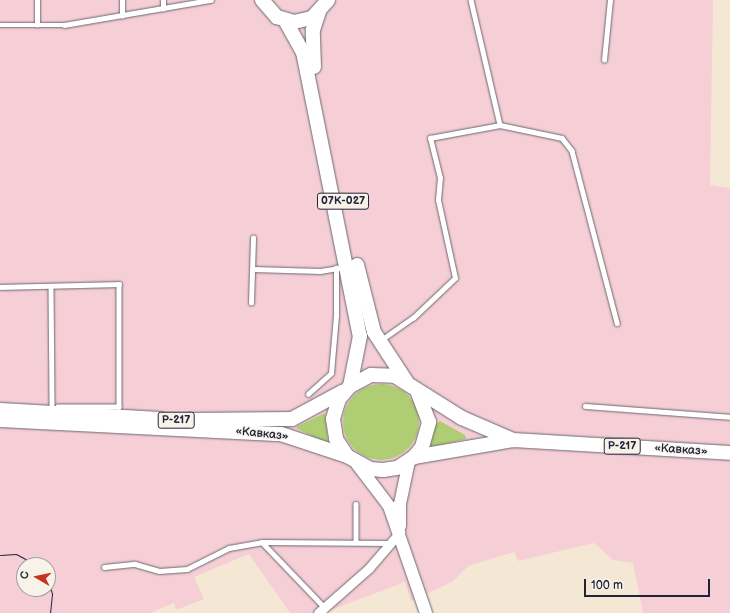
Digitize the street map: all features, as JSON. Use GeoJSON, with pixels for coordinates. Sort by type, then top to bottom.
{"type":"FeatureCollection","features":[{"type":"Feature","properties":{"kind":"main road","name":"07К-027"},"geometry":{"type":"LineString","coordinates":[[262,0],[271,12],[285,20],[303,52],[342,267],[360,336],[347,388]]}},
{"type":"Feature","properties":{"kind":"main road","name":"07К-027"},"geometry":{"type":"LineString","coordinates":[[328,0],[319,12],[314,30],[314,65],[365,302],[378,342],[410,384]]}},
{"type":"Feature","properties":{"kind":"main road"},"geometry":{"type":"LineString","coordinates":[[285,20],[303,21],[319,12]]}},
{"type":"Feature","properties":{"kind":"main road","name":"«Кавказ»"},"geometry":{"type":"LineString","coordinates":[[0,410],[278,421],[312,411],[347,388],[371,375],[383,374],[410,384],[462,418],[513,440]]}},
{"type":"Feature","properties":{"kind":"main road"},"geometry":{"type":"LineString","coordinates":[[400,532],[400,504],[411,459],[422,447],[429,422],[422,398],[410,384]]}},
{"type":"Feature","properties":{"kind":"main road"},"geometry":{"type":"LineString","coordinates":[[347,388],[333,419],[336,439],[382,495],[400,532],[426,613]]}},
{"type":"Feature","properties":{"kind":"main road","name":"«Кавказ»"},"geometry":{"type":"LineString","coordinates":[[0,420],[264,432],[308,441],[352,460],[383,470],[411,459],[513,440],[730,453]]}},
{"type":"Feature","properties":{"kind":"street"},"geometry":{"type":"LineString","coordinates":[[322,610],[400,532]]}},
{"type":"Feature","properties":{"kind":"lane"},"geometry":{"type":"LineString","coordinates":[[37,0],[37,25]]}},
{"type":"Feature","properties":{"kind":"lane"},"geometry":{"type":"LineString","coordinates":[[122,0],[122,16]]}},
{"type":"Feature","properties":{"kind":"lane"},"geometry":{"type":"LineString","coordinates":[[163,0],[163,9]]}},
{"type":"Feature","properties":{"kind":"lane"},"geometry":{"type":"LineString","coordinates":[[0,25],[64,25],[212,0]]}},
{"type":"Feature","properties":{"kind":"lane"},"geometry":{"type":"LineString","coordinates":[[471,0],[500,125]]}},
{"type":"Feature","properties":{"kind":"lane"},"geometry":{"type":"LineString","coordinates":[[604,60],[610,0]]}},
{"type":"Feature","properties":{"kind":"lane"},"geometry":{"type":"LineString","coordinates":[[378,342],[412,318],[455,278],[438,200],[440,178],[430,138],[500,125],[562,138],[572,151],[617,323]]}},
{"type":"Feature","properties":{"kind":"lane"},"geometry":{"type":"LineString","coordinates":[[251,302],[253,238]]}},
{"type":"Feature","properties":{"kind":"lane"},"geometry":{"type":"LineString","coordinates":[[253,269],[320,271],[342,267],[331,373],[308,394]]}},
{"type":"Feature","properties":{"kind":"lane"},"geometry":{"type":"LineString","coordinates":[[0,288],[119,284],[119,407],[0,405]]}},
{"type":"Feature","properties":{"kind":"lane"},"geometry":{"type":"LineString","coordinates":[[52,286],[52,406]]}},
{"type":"Feature","properties":{"kind":"lane"},"geometry":{"type":"LineString","coordinates":[[585,406],[730,417]]}},
{"type":"Feature","properties":{"kind":"lane"},"geometry":{"type":"LineString","coordinates":[[356,504],[356,542]]}},
{"type":"Feature","properties":{"kind":"lane"},"geometry":{"type":"LineString","coordinates":[[262,542],[322,610]]}},
{"type":"Feature","properties":{"kind":"lane"},"geometry":{"type":"LineString","coordinates":[[104,567],[135,564],[159,571],[187,569],[229,548],[262,542],[390,543]]}},
{"type":"Feature","properties":{"kind":"shaded area"},"geometry":{"type":"Polygon","coordinates":[[[0,0],[713,0],[710,185],[730,188],[730,613],[643,613],[633,563],[613,560],[594,543],[518,561],[514,552],[468,566],[452,582],[411,601],[405,582],[323,613],[290,613],[249,554],[194,577],[204,599],[176,610],[174,603],[150,613],[0,613],[0,0]]]}},
{"type":"Feature","properties":{"kind":"green space"},"geometry":{"type":"Polygon","coordinates":[[[381,384],[395,387],[408,395],[416,408],[419,422],[416,436],[408,449],[395,457],[381,460],[367,457],[354,449],[346,436],[343,422],[346,408],[354,395],[367,387],[381,384]]]}},
{"type":"Feature","properties":{"kind":"green space"},"geometry":{"type":"Polygon","coordinates":[[[325,413],[328,444],[296,428],[298,426],[325,413]]]}},
{"type":"Feature","properties":{"kind":"green space"},"geometry":{"type":"Polygon","coordinates":[[[440,421],[465,435],[466,439],[430,447],[435,425],[440,421]]]}},
{"type":"Feature","properties":{"kind":"tram line"},"geometry":{"type":"LineString","coordinates":[[0,555],[16,554],[22,557]]}},
{"type":"Feature","properties":{"kind":"tram line"},"geometry":{"type":"LineString","coordinates":[[50,613],[52,597]]}}]}
